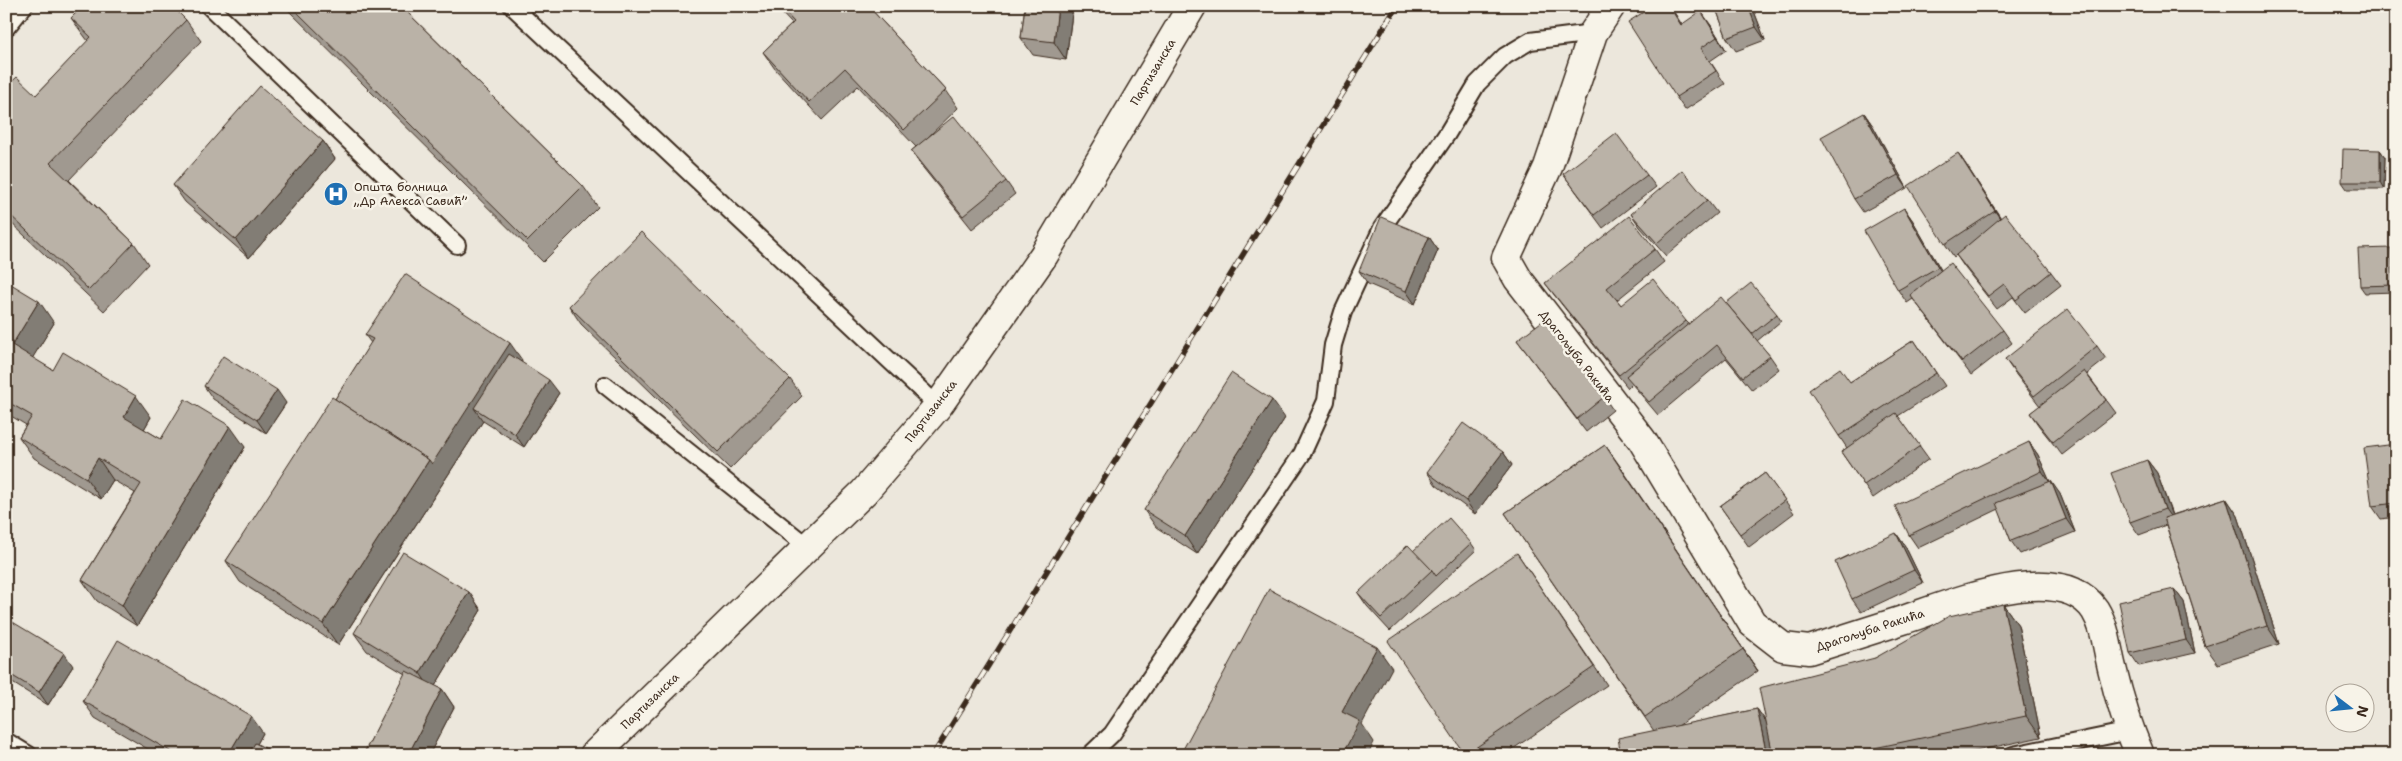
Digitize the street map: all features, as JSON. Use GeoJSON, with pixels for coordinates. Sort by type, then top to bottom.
{"type":"FeatureCollection","features":[{"type":"Feature","properties":{"kind":"street","name":"Партизанска"},"geometry":{"type":"LineString","coordinates":[[594,755],[864,492],[938,406],[1044,255],[1192,6]]}},
{"type":"Feature","properties":{"kind":"street"},"geometry":{"type":"LineString","coordinates":[[1593,33],[1610,6]]}},
{"type":"Feature","properties":{"kind":"street","name":"Драгољуба Ракића"},"geometry":{"type":"LineString","coordinates":[[1593,33],[1548,167],[1506,258],[1518,279],[1642,440],[1752,623],[1783,647],[1808,650],[1990,592],[2021,587],[2048,586],[2068,590],[2083,598],[2095,609],[2103,625],[2118,694],[2135,743]]}},
{"type":"Feature","properties":{"kind":"lane"},"geometry":{"type":"LineString","coordinates":[[6,28],[24,6]]}},
{"type":"Feature","properties":{"kind":"lane"},"geometry":{"type":"LineString","coordinates":[[209,6],[457,245]]}},
{"type":"Feature","properties":{"kind":"lane"},"geometry":{"type":"LineString","coordinates":[[512,6],[938,406]]}},
{"type":"Feature","properties":{"kind":"lane"},"geometry":{"type":"LineString","coordinates":[[1090,755],[1112,734],[1302,454],[1326,401],[1333,345],[1343,312],[1382,228],[1447,134],[1476,84],[1505,56],[1530,41],[1593,33]]}},
{"type":"Feature","properties":{"kind":"lane"},"geometry":{"type":"LineString","coordinates":[[605,385],[808,547]]}},
{"type":"Feature","properties":{"kind":"lane"},"geometry":{"type":"LineString","coordinates":[[6,741],[29,755]]}},
{"type":"Feature","properties":{"kind":"lane"},"geometry":{"type":"LineString","coordinates":[[2013,755],[2135,743]]}},
{"type":"Feature","properties":{"kind":"building"},"geometry":{"type":"Polygon","coordinates":[[[83,6],[172,6],[186,20],[50,163],[134,243],[89,290],[6,211],[6,87],[17,77],[36,95],[91,37],[71,18],[83,6]]]}},
{"type":"Feature","properties":{"kind":"building"},"geometry":{"type":"Polygon","coordinates":[[[291,6],[401,6],[583,186],[528,241],[291,6]]]}},
{"type":"Feature","properties":{"kind":"building"},"geometry":{"type":"Polygon","coordinates":[[[779,6],[868,6],[946,90],[904,130],[845,68],[809,102],[763,52],[794,22],[779,6]]]}},
{"type":"Feature","properties":{"kind":"building"},"geometry":{"type":"Polygon","coordinates":[[[1025,6],[1058,6],[1054,42],[1021,38],[1025,6]]]}},
{"type":"Feature","properties":{"kind":"building"},"geometry":{"type":"Polygon","coordinates":[[[1653,6],[1669,6],[1681,25],[1701,11],[1717,37],[1701,48],[1716,71],[1676,97],[1628,22],[1653,6]]]}},
{"type":"Feature","properties":{"kind":"building"},"geometry":{"type":"Polygon","coordinates":[[[1715,6],[1748,6],[1756,27],[1727,38],[1715,6]]]}},
{"type":"Feature","properties":{"kind":"building"},"geometry":{"type":"Polygon","coordinates":[[[260,86],[323,141],[236,240],[173,185],[260,86]]]}},
{"type":"Feature","properties":{"kind":"building"},"geometry":{"type":"Polygon","coordinates":[[[1864,113],[1898,175],[1854,199],[1821,137],[1864,113]]]}},
{"type":"Feature","properties":{"kind":"building"},"geometry":{"type":"Polygon","coordinates":[[[954,116],[1006,181],[963,216],[911,151],[954,116]]]}},
{"type":"Feature","properties":{"kind":"building"},"geometry":{"type":"Polygon","coordinates":[[[1616,133],[1647,175],[1594,215],[1563,174],[1616,133]]]}},
{"type":"Feature","properties":{"kind":"building"},"geometry":{"type":"Polygon","coordinates":[[[2343,149],[2380,150],[2380,182],[2342,182],[2343,149]]]}},
{"type":"Feature","properties":{"kind":"building"},"geometry":{"type":"Polygon","coordinates":[[[1958,153],[1995,211],[1945,244],[1908,186],[1958,153]]]}},
{"type":"Feature","properties":{"kind":"building"},"geometry":{"type":"Polygon","coordinates":[[[1682,170],[1707,200],[1657,243],[1631,214],[1682,170]]]}},
{"type":"Feature","properties":{"kind":"building"},"geometry":{"type":"Polygon","coordinates":[[[2395,206],[2396,270],[2394,270],[2395,206]]]}},
{"type":"Feature","properties":{"kind":"building"},"geometry":{"type":"Polygon","coordinates":[[[1904,208],[1938,267],[1898,290],[1864,231],[1904,208]]]}},
{"type":"Feature","properties":{"kind":"building"},"geometry":{"type":"Polygon","coordinates":[[[2005,214],[2051,272],[2016,300],[2004,284],[1988,296],[1956,255],[2005,214]]]}},
{"type":"Feature","properties":{"kind":"building"},"geometry":{"type":"Polygon","coordinates":[[[1629,216],[1655,249],[1607,288],[1621,305],[1653,279],[1686,321],[1619,375],[1545,283],[1629,216]]]}},
{"type":"Feature","properties":{"kind":"building"},"geometry":{"type":"Polygon","coordinates":[[[1381,217],[1429,237],[1406,291],[1359,271],[1381,217]]]}},
{"type":"Feature","properties":{"kind":"building"},"geometry":{"type":"Polygon","coordinates":[[[641,232],[790,379],[718,452],[569,306],[641,232]]]}},
{"type":"Feature","properties":{"kind":"building"},"geometry":{"type":"Polygon","coordinates":[[[2391,248],[2393,285],[2360,286],[2358,249],[2391,248]]]}},
{"type":"Feature","properties":{"kind":"building"},"geometry":{"type":"Polygon","coordinates":[[[1950,263],[2003,330],[1962,362],[1910,295],[1950,263]]]}},
{"type":"Feature","properties":{"kind":"building"},"geometry":{"type":"Polygon","coordinates":[[[405,274],[510,343],[432,464],[429,460],[335,399],[373,339],[365,335],[405,274]]]}},
{"type":"Feature","properties":{"kind":"building"},"geometry":{"type":"Polygon","coordinates":[[[6,281],[39,301],[12,345],[53,370],[63,352],[136,396],[124,417],[161,439],[185,399],[230,426],[122,605],[82,580],[141,484],[98,458],[86,478],[19,437],[32,416],[6,401],[6,281]]]}},
{"type":"Feature","properties":{"kind":"building"},"geometry":{"type":"Polygon","coordinates":[[[1751,283],[1777,314],[1752,334],[1726,303],[1751,283]]]}},
{"type":"Feature","properties":{"kind":"building"},"geometry":{"type":"Polygon","coordinates":[[[1721,297],[1770,356],[1743,377],[1717,345],[1649,402],[1626,376],[1721,297]]]}},
{"type":"Feature","properties":{"kind":"building"},"geometry":{"type":"Polygon","coordinates":[[[2068,309],[2097,346],[2034,396],[2005,359],[2068,309]]]}},
{"type":"Feature","properties":{"kind":"building"},"geometry":{"type":"Polygon","coordinates":[[[1545,319],[1604,397],[1577,419],[1517,340],[1545,319]]]}},
{"type":"Feature","properties":{"kind":"building"},"geometry":{"type":"Polygon","coordinates":[[[1914,340],[1936,373],[1839,436],[1809,390],[1840,368],[1850,382],[1914,340]]]}},
{"type":"Feature","properties":{"kind":"building"},"geometry":{"type":"Polygon","coordinates":[[[509,354],[549,380],[515,434],[474,408],[509,354]]]}},
{"type":"Feature","properties":{"kind":"building"},"geometry":{"type":"Polygon","coordinates":[[[223,356],[277,390],[257,420],[204,386],[223,356]]]}},
{"type":"Feature","properties":{"kind":"building"},"geometry":{"type":"Polygon","coordinates":[[[2084,371],[2106,400],[2053,442],[2030,413],[2084,371]]]}},
{"type":"Feature","properties":{"kind":"building"},"geometry":{"type":"Polygon","coordinates":[[[1231,373],[1272,400],[1185,536],[1144,510],[1231,373]]]}},
{"type":"Feature","properties":{"kind":"building"},"geometry":{"type":"Polygon","coordinates":[[[332,397],[429,460],[323,624],[226,561],[332,397]]]}},
{"type":"Feature","properties":{"kind":"building"},"geometry":{"type":"Polygon","coordinates":[[[1896,413],[1920,446],[1864,485],[1841,452],[1896,413]]]}},
{"type":"Feature","properties":{"kind":"building"},"geometry":{"type":"Polygon","coordinates":[[[1463,423],[1503,452],[1466,501],[1427,472],[1463,423]]]}},
{"type":"Feature","properties":{"kind":"building"},"geometry":{"type":"Polygon","coordinates":[[[2029,442],[2042,471],[1909,535],[1895,506],[2029,442]]]}},
{"type":"Feature","properties":{"kind":"building"},"geometry":{"type":"Polygon","coordinates":[[[2396,444],[2396,503],[2372,506],[2364,448],[2396,444]]]}},
{"type":"Feature","properties":{"kind":"building"},"geometry":{"type":"Polygon","coordinates":[[[1605,445],[1743,649],[1645,717],[1505,513],[1605,445]]]}},
{"type":"Feature","properties":{"kind":"building"},"geometry":{"type":"Polygon","coordinates":[[[2147,460],[2165,509],[2130,522],[2111,473],[2147,460]]]}},
{"type":"Feature","properties":{"kind":"building"},"geometry":{"type":"Polygon","coordinates":[[[1765,473],[1785,500],[1740,534],[1720,506],[1765,473]]]}},
{"type":"Feature","properties":{"kind":"building"},"geometry":{"type":"Polygon","coordinates":[[[2051,481],[2066,519],[2011,541],[1996,503],[2051,481]]]}},
{"type":"Feature","properties":{"kind":"building"},"geometry":{"type":"Polygon","coordinates":[[[2226,498],[2267,626],[2205,646],[2164,518],[2226,498]]]}},
{"type":"Feature","properties":{"kind":"building"},"geometry":{"type":"Polygon","coordinates":[[[1449,518],[1471,543],[1436,576],[1413,551],[1449,518]]]}},
{"type":"Feature","properties":{"kind":"building"},"geometry":{"type":"Polygon","coordinates":[[[1896,533],[1914,570],[1852,599],[1835,562],[1896,533]]]}},
{"type":"Feature","properties":{"kind":"building"},"geometry":{"type":"Polygon","coordinates":[[[1408,545],[1432,570],[1381,618],[1358,593],[1408,545]]]}},
{"type":"Feature","properties":{"kind":"building"},"geometry":{"type":"Polygon","coordinates":[[[403,552],[469,592],[420,673],[354,633],[403,552]]]}},
{"type":"Feature","properties":{"kind":"building"},"geometry":{"type":"Polygon","coordinates":[[[1517,553],[1594,667],[1465,755],[1388,641],[1517,553]]]}},
{"type":"Feature","properties":{"kind":"building"},"geometry":{"type":"Polygon","coordinates":[[[1269,589],[1377,647],[1342,712],[1360,721],[1342,755],[1180,755],[1269,589]]]}},
{"type":"Feature","properties":{"kind":"building"},"geometry":{"type":"Polygon","coordinates":[[[2174,589],[2186,640],[2130,653],[2119,602],[2174,589]]]}},
{"type":"Feature","properties":{"kind":"building"},"geometry":{"type":"Polygon","coordinates":[[[2003,604],[2026,716],[1841,755],[1773,755],[1759,688],[1875,658],[1949,616],[2003,604]]]}},
{"type":"Feature","properties":{"kind":"building"},"geometry":{"type":"Polygon","coordinates":[[[6,618],[64,653],[39,692],[6,672],[6,618]]]}},
{"type":"Feature","properties":{"kind":"building"},"geometry":{"type":"Polygon","coordinates":[[[118,640],[251,716],[228,755],[177,755],[83,701],[118,640]]]}},
{"type":"Feature","properties":{"kind":"building"},"geometry":{"type":"Polygon","coordinates":[[[406,671],[442,689],[408,755],[363,755],[406,671]]]}},
{"type":"Feature","properties":{"kind":"building"},"geometry":{"type":"Polygon","coordinates":[[[1757,709],[1766,751],[1747,755],[1621,755],[1618,738],[1757,709]]]}},
{"type":"Feature","properties":{"kind":"building"},"geometry":{"type":"Polygon","coordinates":[[[255,743],[278,755],[248,755],[255,743]]]}},
{"type":"Feature","properties":{"kind":"building"},"geometry":{"type":"Polygon","coordinates":[[[1528,750],[1529,755],[1505,755],[1528,750]]]}},
{"type":"Feature","properties":{"kind":"railway"},"geometry":{"type":"LineString","coordinates":[[933,755],[1397,6]]}},
{"type":"Feature","properties":{"kind":"place","name":"Општа болница „Др Алекса Савић”"},"geometry":{"type":"Point","coordinates":[336,194]}}]}
